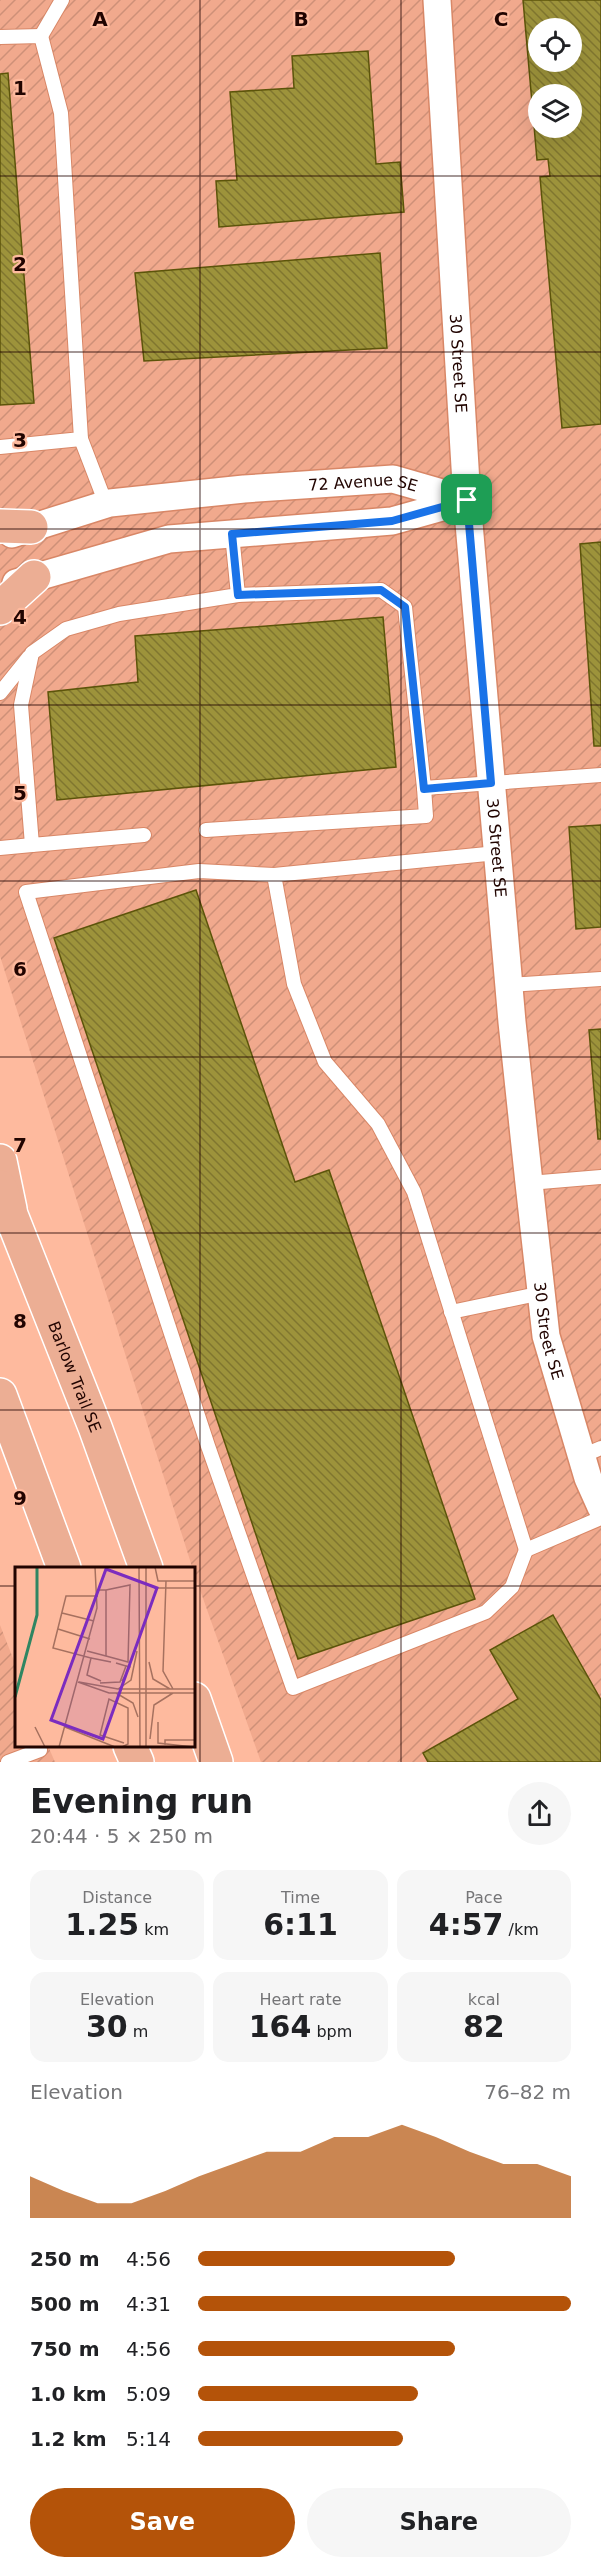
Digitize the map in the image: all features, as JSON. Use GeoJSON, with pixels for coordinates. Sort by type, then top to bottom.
{"type":"FeatureCollection","features":[{"type":"Feature","properties":{"kind":"main road"},"geometry":{"type":"LineString","coordinates":[[0,608],[34,577]]}},
{"type":"Feature","properties":{"kind":"main road"},"geometry":{"type":"LineString","coordinates":[[0,1161],[13,1219]]}},
{"type":"Feature","properties":{"kind":"main road","name":"Barlow Trail SE"},"geometry":{"type":"LineString","coordinates":[[0,1187],[95,1427],[145,1567]]}},
{"type":"Feature","properties":{"kind":"main road"},"geometry":{"type":"LineString","coordinates":[[0,1395],[63,1567]]}},
{"type":"Feature","properties":{"kind":"main road"},"geometry":{"type":"LineString","coordinates":[[195,1702],[216,1762]]}},
{"type":"Feature","properties":{"kind":"main road"},"geometry":{"type":"LineString","coordinates":[[130,1747],[136,1762]]}},
{"type":"Feature","properties":{"kind":"street","name":"30 Street SE"},"geometry":{"type":"LineString","coordinates":[[437,0],[467,500],[497,853],[529,1183],[546,1336],[591,1452],[601,1507]]}},
{"type":"Feature","properties":{"kind":"street","name":"72 Avenue SE"},"geometry":{"type":"LineString","coordinates":[[0,538],[15,526],[106,504],[244,489],[393,479],[467,500]]}},
{"type":"Feature","properties":{"kind":"street","name":"72 Avenue SE"},"geometry":{"type":"LineString","coordinates":[[0,589],[34,577],[169,539],[392,521],[467,500]]}},
{"type":"Feature","properties":{"kind":"lane"},"geometry":{"type":"LineString","coordinates":[[62,0],[41,36],[61,113],[81,439],[106,504]]}},
{"type":"Feature","properties":{"kind":"lane"},"geometry":{"type":"LineString","coordinates":[[0,37],[41,36]]}},
{"type":"Feature","properties":{"kind":"lane"},"geometry":{"type":"LineString","coordinates":[[0,447],[81,439]]}},
{"type":"Feature","properties":{"kind":"lane"},"geometry":{"type":"LineString","coordinates":[[232,534],[238,595]]}},
{"type":"Feature","properties":{"kind":"lane"},"geometry":{"type":"LineString","coordinates":[[0,693],[32,653],[66,629],[119,614],[238,595],[381,590],[405,607],[426,816],[206,831]]}},
{"type":"Feature","properties":{"kind":"lane"},"geometry":{"type":"LineString","coordinates":[[32,653],[21,705],[32,845]]}},
{"type":"Feature","properties":{"kind":"lane"},"geometry":{"type":"LineString","coordinates":[[424,789],[601,775]]}},
{"type":"Feature","properties":{"kind":"lane"},"geometry":{"type":"LineString","coordinates":[[0,848],[144,835]]}},
{"type":"Feature","properties":{"kind":"lane"},"geometry":{"type":"LineString","coordinates":[[274,875],[294,984],[325,1062],[378,1124],[414,1192],[526,1550],[512,1587],[486,1612],[292,1688],[204,1435],[26,892],[199,871],[274,875],[497,853]]}},
{"type":"Feature","properties":{"kind":"lane"},"geometry":{"type":"LineString","coordinates":[[509,985],[601,979]]}},
{"type":"Feature","properties":{"kind":"lane"},"geometry":{"type":"LineString","coordinates":[[529,1183],[601,1177]]}},
{"type":"Feature","properties":{"kind":"lane"},"geometry":{"type":"LineString","coordinates":[[451,1312],[542,1293]]}},
{"type":"Feature","properties":{"kind":"lane"},"geometry":{"type":"LineString","coordinates":[[526,1550],[601,1518]]}},
{"type":"Feature","properties":{"kind":"lane"},"geometry":{"type":"LineString","coordinates":[[8,1762],[40,1750]]}},
{"type":"Feature","properties":{"kind":"shaded area"},"geometry":{"type":"Polygon","coordinates":[[[0,0],[601,0],[601,1762],[261,1762],[195,1576],[195,1567],[192,1567],[0,956],[0,0]]]}},
{"type":"Feature","properties":{"kind":"shaded area"},"geometry":{"type":"Polygon","coordinates":[[[0,1625],[15,1663],[15,1747],[48,1747],[55,1762],[0,1762],[0,1625]]]}},
{"type":"Feature","properties":{"kind":"building"},"geometry":{"type":"Polygon","coordinates":[[[523,0],[601,0],[601,424],[562,428],[540,177],[550,176],[548,159],[537,160],[535,138],[582,138],[582,84],[530,84],[529,72],[582,72],[582,18],[528,18],[528,57],[523,0]]]}},
{"type":"Feature","properties":{"kind":"building"},"geometry":{"type":"Polygon","coordinates":[[[368,51],[376,164],[400,162],[404,212],[219,227],[216,181],[237,180],[230,92],[294,88],[292,56],[368,51]]]}},
{"type":"Feature","properties":{"kind":"building"},"geometry":{"type":"Polygon","coordinates":[[[8,73],[34,403],[0,405],[0,74],[8,73]]]}},
{"type":"Feature","properties":{"kind":"building"},"geometry":{"type":"Polygon","coordinates":[[[380,253],[387,348],[144,361],[135,273],[380,253]]]}},
{"type":"Feature","properties":{"kind":"building"},"geometry":{"type":"Polygon","coordinates":[[[601,542],[601,746],[594,746],[580,544],[601,542]]]}},
{"type":"Feature","properties":{"kind":"building"},"geometry":{"type":"Polygon","coordinates":[[[383,617],[396,767],[57,800],[48,692],[138,682],[135,636],[383,617]]]}},
{"type":"Feature","properties":{"kind":"building"},"geometry":{"type":"Polygon","coordinates":[[[601,825],[601,927],[576,929],[569,827],[601,825]]]}},
{"type":"Feature","properties":{"kind":"building"},"geometry":{"type":"Polygon","coordinates":[[[196,890],[295,1182],[329,1170],[475,1599],[298,1659],[54,938],[196,890]]]}},
{"type":"Feature","properties":{"kind":"building"},"geometry":{"type":"Polygon","coordinates":[[[601,1029],[601,1139],[598,1139],[589,1030],[601,1029]]]}},
{"type":"Feature","properties":{"kind":"building"},"geometry":{"type":"Polygon","coordinates":[[[553,1615],[601,1700],[601,1762],[428,1762],[423,1753],[518,1699],[490,1650],[553,1615]]]}},
{"type":"Feature","properties":{"kind":"route"},"geometry":{"type":"LineString","coordinates":[[467,500],[491,783],[424,789],[405,607],[381,590],[238,595],[232,534],[392,521],[467,500]]}}]}
